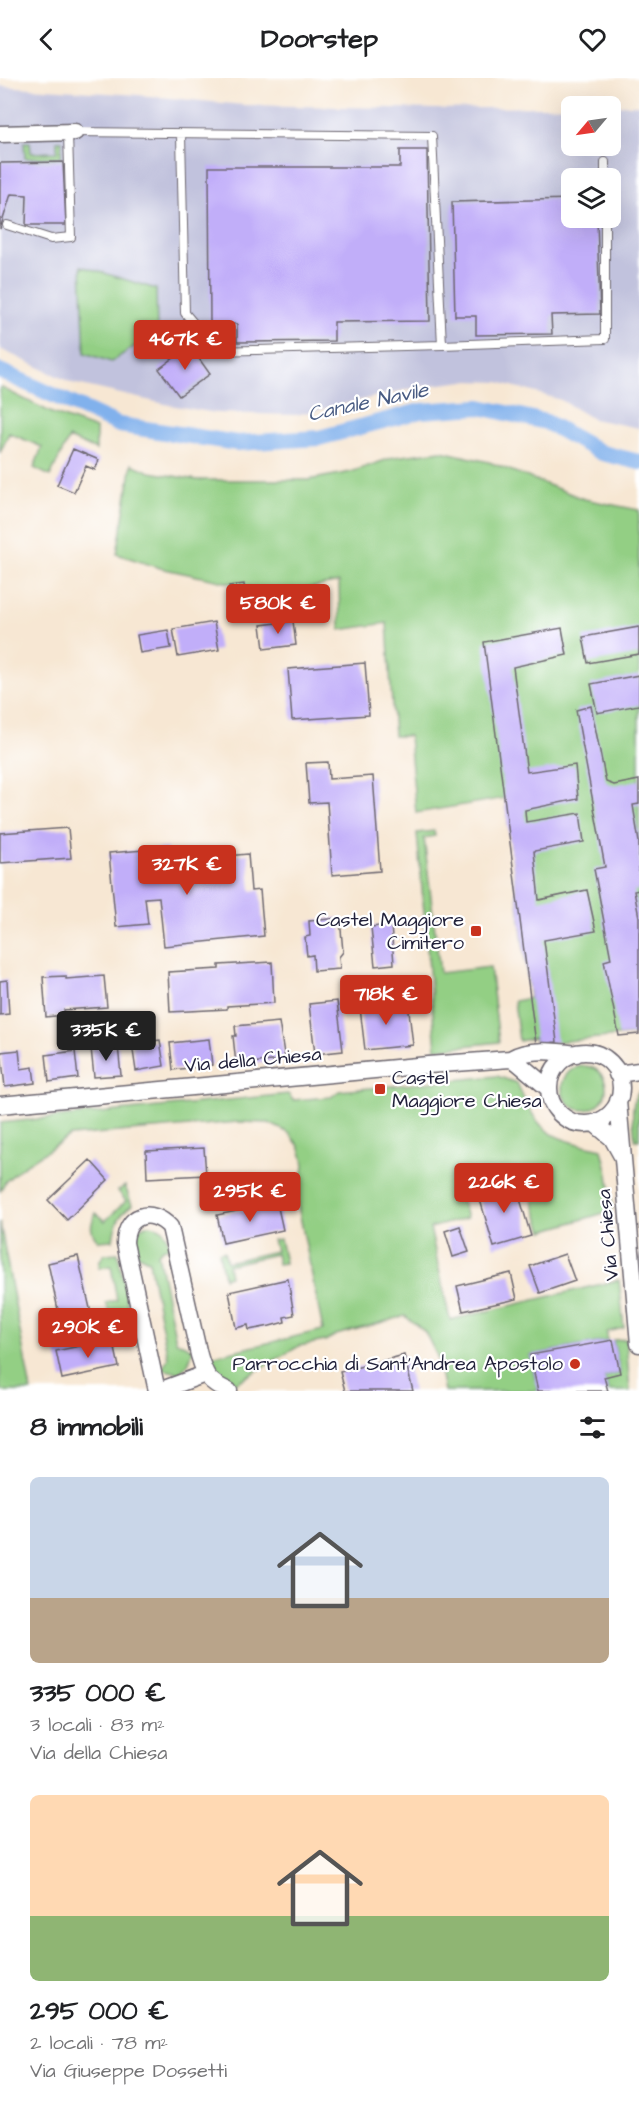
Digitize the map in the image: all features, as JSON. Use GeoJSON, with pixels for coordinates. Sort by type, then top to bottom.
{"type":"FeatureCollection","features":[{"type":"Feature","properties":{"kind":"street"},"geometry":{"type":"LineString","coordinates":[[0,134],[71,133]]}},
{"type":"Feature","properties":{"kind":"street","name":"Via della Chiesa"},"geometry":{"type":"LineString","coordinates":[[0,1105],[510,1059],[517,1054],[552,1051],[576,1054]]}},
{"type":"Feature","properties":{"kind":"street"},"geometry":{"type":"LineString","coordinates":[[584,1052],[601,1056],[608,1062],[618,1088],[612,1111],[604,1119],[594,1123],[572,1122],[555,1109],[550,1100],[550,1077],[556,1066],[565,1058],[584,1052]]}},
{"type":"Feature","properties":{"kind":"street"},"geometry":{"type":"LineString","coordinates":[[510,1059],[517,1062],[549,1089]]}},
{"type":"Feature","properties":{"kind":"street"},"geometry":{"type":"LineString","coordinates":[[618,1088],[639,1071]]}},
{"type":"Feature","properties":{"kind":"street"},"geometry":{"type":"LineString","coordinates":[[618,1088],[639,1079]]}},
{"type":"Feature","properties":{"kind":"street","name":"Via Chiesa"},"geometry":{"type":"LineString","coordinates":[[618,1088],[639,1344]]}},
{"type":"Feature","properties":{"kind":"street","name":"Via Chiesa"},"geometry":{"type":"LineString","coordinates":[[594,1123],[612,1138],[622,1158]]}},
{"type":"Feature","properties":{"kind":"street"},"geometry":{"type":"LineString","coordinates":[[205,1374],[158,1391],[125,1243],[125,1233],[129,1225],[142,1216],[157,1216],[170,1227],[205,1374],[212,1382],[229,1391]]}},
{"type":"Feature","properties":{"kind":"lane"},"geometry":{"type":"LineString","coordinates":[[6,225],[51,239],[71,237],[71,133],[432,136],[442,345]]}},
{"type":"Feature","properties":{"kind":"lane"},"geometry":{"type":"LineString","coordinates":[[181,135],[185,313],[217,351],[605,339],[605,228]]}},
{"type":"Feature","properties":{"kind":"lane"},"geometry":{"type":"LineString","coordinates":[[604,162],[604,168]]}},
{"type":"Feature","properties":{"kind":"shaded area"},"geometry":{"type":"Polygon","coordinates":[[[0,86],[244,105],[436,109],[561,106],[561,156],[621,156],[621,105],[639,105],[639,428],[593,419],[561,400],[498,382],[465,381],[418,387],[296,415],[216,413],[72,383],[0,349],[0,86]]]}},
{"type":"Feature","properties":{"kind":"green space"},"geometry":{"type":"Polygon","coordinates":[[[57,141],[62,141],[61,157],[25,158],[24,142],[30,142],[31,153],[57,152],[57,141]]]}},
{"type":"Feature","properties":{"kind":"green space"},"geometry":{"type":"Polygon","coordinates":[[[81,266],[156,289],[157,331],[111,362],[85,353],[81,266]]]}},
{"type":"Feature","properties":{"kind":"green space"},"geometry":{"type":"Polygon","coordinates":[[[0,387],[52,413],[96,429],[96,450],[69,438],[50,476],[34,468],[42,447],[9,433],[0,453],[0,387]]]}},
{"type":"Feature","properties":{"kind":"green space"},"geometry":{"type":"Polygon","coordinates":[[[441,451],[489,462],[584,499],[639,510],[639,1034],[536,1044],[535,1038],[519,1041],[514,1001],[530,998],[505,798],[416,813],[409,736],[394,736],[387,623],[340,630],[339,582],[281,594],[160,568],[117,554],[132,464],[150,472],[197,480],[308,480],[351,472],[394,457],[441,451]]]}},
{"type":"Feature","properties":{"kind":"green space"},"geometry":{"type":"Polygon","coordinates":[[[434,831],[435,836],[424,838],[440,973],[490,967],[499,1042],[436,1049],[417,833],[434,831]]]}},
{"type":"Feature","properties":{"kind":"green space"},"geometry":{"type":"Polygon","coordinates":[[[584,1066],[593,1067],[600,1072],[605,1079],[605,1097],[600,1104],[593,1109],[584,1110],[575,1109],[568,1104],[563,1097],[562,1088],[563,1079],[568,1072],[575,1067],[584,1066]]]}},
{"type":"Feature","properties":{"kind":"green space"},"geometry":{"type":"Polygon","coordinates":[[[497,1076],[517,1083],[539,1123],[550,1132],[572,1142],[602,1149],[613,1208],[604,1213],[543,1231],[525,1178],[461,1199],[467,1218],[430,1228],[450,1320],[619,1280],[624,1328],[607,1332],[607,1341],[530,1355],[538,1391],[444,1391],[437,1356],[425,1332],[405,1316],[336,1335],[325,1341],[299,1346],[234,1384],[218,1375],[208,1357],[323,1330],[297,1201],[304,1167],[303,1158],[299,1146],[289,1133],[269,1123],[238,1122],[70,1136],[22,1167],[5,1182],[0,1192],[0,1123],[288,1094],[293,1100],[331,1097],[339,1091],[497,1076]]]}},
{"type":"Feature","properties":{"kind":"green space"},"geometry":{"type":"Polygon","coordinates":[[[639,1091],[639,1140],[635,1140],[633,1108],[639,1091]]]}},
{"type":"Feature","properties":{"kind":"green space"},"geometry":{"type":"Polygon","coordinates":[[[125,1186],[132,1205],[118,1220],[113,1240],[99,1241],[92,1231],[94,1217],[96,1213],[105,1221],[126,1201],[118,1191],[125,1186]]]}},
{"type":"Feature","properties":{"kind":"green space"},"geometry":{"type":"Polygon","coordinates":[[[0,1223],[31,1391],[0,1391],[0,1223]]]}},
{"type":"Feature","properties":{"kind":"green space"},"geometry":{"type":"Polygon","coordinates":[[[145,1225],[160,1228],[167,1237],[170,1247],[162,1249],[158,1254],[176,1341],[193,1349],[188,1363],[178,1373],[162,1369],[168,1358],[149,1261],[133,1251],[132,1237],[145,1225]]]}},
{"type":"Feature","properties":{"kind":"green space"},"geometry":{"type":"Polygon","coordinates":[[[280,1239],[285,1263],[278,1264],[276,1254],[228,1265],[230,1276],[224,1278],[219,1252],[224,1251],[227,1262],[276,1251],[273,1240],[280,1239]]]}},
{"type":"Feature","properties":{"kind":"green space"},"geometry":{"type":"Polygon","coordinates":[[[118,1253],[128,1307],[109,1311],[106,1303],[117,1300],[111,1266],[99,1268],[100,1260],[105,1254],[118,1253]]]}},
{"type":"Feature","properties":{"kind":"green space"},"geometry":{"type":"Polygon","coordinates":[[[626,1339],[630,1391],[608,1391],[604,1377],[620,1373],[613,1340],[626,1339]]]}},
{"type":"Feature","properties":{"kind":"building"},"geometry":{"type":"Polygon","coordinates":[[[400,150],[427,150],[430,321],[334,322],[334,341],[237,342],[237,324],[210,324],[209,167],[400,167],[400,150]]]}},
{"type":"Feature","properties":{"kind":"building"},"geometry":{"type":"Polygon","coordinates":[[[63,162],[66,225],[26,225],[27,195],[11,194],[0,229],[0,163],[63,162]]]}},
{"type":"Feature","properties":{"kind":"building"},"geometry":{"type":"Polygon","coordinates":[[[561,199],[561,228],[597,228],[600,314],[551,315],[552,334],[476,335],[476,316],[455,316],[452,202],[561,199]]]}},
{"type":"Feature","properties":{"kind":"building"},"geometry":{"type":"Polygon","coordinates":[[[190,346],[210,374],[179,396],[159,369],[190,346]]]}},
{"type":"Feature","properties":{"kind":"building"},"geometry":{"type":"Polygon","coordinates":[[[73,449],[99,460],[95,470],[86,466],[74,492],[57,485],[73,449]]]}},
{"type":"Feature","properties":{"kind":"building"},"geometry":{"type":"Polygon","coordinates":[[[244,584],[247,607],[232,609],[229,586],[244,584]]]}},
{"type":"Feature","properties":{"kind":"building"},"geometry":{"type":"Polygon","coordinates":[[[293,621],[296,645],[264,649],[261,625],[293,621]]]}},
{"type":"Feature","properties":{"kind":"building"},"geometry":{"type":"Polygon","coordinates":[[[214,622],[219,650],[178,657],[173,629],[214,622]]]}},
{"type":"Feature","properties":{"kind":"building"},"geometry":{"type":"Polygon","coordinates":[[[639,627],[639,654],[588,663],[583,637],[639,627]]]}},
{"type":"Feature","properties":{"kind":"building"},"geometry":{"type":"Polygon","coordinates":[[[562,628],[567,655],[513,667],[527,772],[575,765],[578,799],[525,810],[526,822],[580,813],[584,842],[534,851],[539,900],[587,890],[596,931],[544,940],[557,1042],[536,1044],[484,642],[562,628]]]}},
{"type":"Feature","properties":{"kind":"building"},"geometry":{"type":"Polygon","coordinates":[[[168,630],[171,648],[140,653],[137,635],[168,630]]]}},
{"type":"Feature","properties":{"kind":"building"},"geometry":{"type":"Polygon","coordinates":[[[365,663],[369,715],[292,720],[288,669],[365,663]]]}},
{"type":"Feature","properties":{"kind":"building"},"geometry":{"type":"Polygon","coordinates":[[[639,675],[639,705],[597,713],[591,684],[639,675]]]}},
{"type":"Feature","properties":{"kind":"building"},"geometry":{"type":"Polygon","coordinates":[[[591,706],[606,782],[614,785],[639,780],[639,804],[633,805],[639,842],[639,890],[634,891],[639,917],[639,1034],[619,1036],[604,961],[611,959],[594,869],[605,867],[576,710],[591,706]]]}},
{"type":"Feature","properties":{"kind":"building"},"geometry":{"type":"Polygon","coordinates":[[[328,762],[329,779],[373,776],[380,871],[332,875],[327,802],[309,803],[306,763],[328,762]]]}},
{"type":"Feature","properties":{"kind":"building"},"geometry":{"type":"Polygon","coordinates":[[[68,828],[71,858],[0,863],[0,833],[68,828]]]}},
{"type":"Feature","properties":{"kind":"building"},"geometry":{"type":"Polygon","coordinates":[[[167,848],[168,861],[248,854],[251,891],[260,890],[264,936],[164,946],[159,897],[145,898],[148,924],[116,927],[109,853],[167,848]]]}},
{"type":"Feature","properties":{"kind":"building"},"geometry":{"type":"Polygon","coordinates":[[[340,918],[343,952],[339,957],[340,969],[314,971],[313,955],[307,956],[305,937],[310,936],[309,921],[340,918]]]}},
{"type":"Feature","properties":{"kind":"building"},"geometry":{"type":"Polygon","coordinates":[[[391,925],[394,964],[375,966],[371,927],[391,925]]]}},
{"type":"Feature","properties":{"kind":"building"},"geometry":{"type":"Polygon","coordinates":[[[272,962],[274,1003],[227,1006],[227,1009],[170,1012],[168,972],[219,969],[219,965],[272,962]]]}},
{"type":"Feature","properties":{"kind":"building"},"geometry":{"type":"Polygon","coordinates":[[[66,976],[66,979],[104,976],[107,1007],[64,1010],[64,1015],[46,1017],[43,977],[66,976]]]}},
{"type":"Feature","properties":{"kind":"building"},"geometry":{"type":"Polygon","coordinates":[[[7,980],[9,1014],[0,1015],[0,981],[7,980]]]}},
{"type":"Feature","properties":{"kind":"building"},"geometry":{"type":"Polygon","coordinates":[[[337,1001],[343,1051],[315,1054],[309,1004],[337,1001]]]}},
{"type":"Feature","properties":{"kind":"building"},"geometry":{"type":"Polygon","coordinates":[[[408,1003],[413,1045],[365,1050],[360,1008],[408,1003]]]}},
{"type":"Feature","properties":{"kind":"building"},"geometry":{"type":"Polygon","coordinates":[[[279,1022],[285,1060],[236,1064],[233,1036],[236,1036],[235,1026],[279,1022]]]}},
{"type":"Feature","properties":{"kind":"building"},"geometry":{"type":"Polygon","coordinates":[[[209,1039],[212,1065],[173,1070],[170,1043],[209,1039]]]}},
{"type":"Feature","properties":{"kind":"building"},"geometry":{"type":"Polygon","coordinates":[[[160,1040],[164,1066],[136,1071],[132,1044],[160,1040]]]}},
{"type":"Feature","properties":{"kind":"building"},"geometry":{"type":"Polygon","coordinates":[[[118,1046],[121,1075],[94,1077],[91,1048],[118,1046]]]}},
{"type":"Feature","properties":{"kind":"building"},"geometry":{"type":"Polygon","coordinates":[[[19,1050],[21,1069],[33,1067],[35,1083],[5,1087],[1,1052],[19,1050]]]}},
{"type":"Feature","properties":{"kind":"building"},"geometry":{"type":"Polygon","coordinates":[[[75,1051],[78,1078],[49,1082],[46,1055],[75,1051]]]}},
{"type":"Feature","properties":{"kind":"building"},"geometry":{"type":"Polygon","coordinates":[[[204,1148],[206,1175],[147,1178],[146,1151],[204,1148]]]}},
{"type":"Feature","properties":{"kind":"building"},"geometry":{"type":"Polygon","coordinates":[[[90,1160],[108,1180],[67,1220],[48,1200],[90,1160]]]}},
{"type":"Feature","properties":{"kind":"building"},"geometry":{"type":"Polygon","coordinates":[[[515,1182],[531,1236],[494,1247],[478,1193],[515,1182]]]}},
{"type":"Feature","properties":{"kind":"building"},"geometry":{"type":"Polygon","coordinates":[[[277,1203],[283,1230],[223,1243],[217,1215],[277,1203]]]}},
{"type":"Feature","properties":{"kind":"building"},"geometry":{"type":"Polygon","coordinates":[[[460,1226],[469,1252],[453,1257],[445,1231],[460,1226]]]}},
{"type":"Feature","properties":{"kind":"building"},"geometry":{"type":"Polygon","coordinates":[[[565,1254],[575,1281],[540,1293],[530,1266],[565,1254]]]}},
{"type":"Feature","properties":{"kind":"building"},"geometry":{"type":"Polygon","coordinates":[[[78,1256],[91,1313],[60,1319],[48,1263],[78,1256]]]}},
{"type":"Feature","properties":{"kind":"building"},"geometry":{"type":"Polygon","coordinates":[[[511,1273],[517,1299],[463,1311],[457,1286],[511,1273]]]}},
{"type":"Feature","properties":{"kind":"building"},"geometry":{"type":"Polygon","coordinates":[[[288,1279],[294,1315],[284,1317],[285,1322],[270,1326],[249,1330],[248,1325],[236,1328],[229,1292],[288,1279]]]}},
{"type":"Feature","properties":{"kind":"building"},"geometry":{"type":"Polygon","coordinates":[[[113,1339],[119,1367],[62,1379],[56,1351],[113,1339]]]}},
{"type":"Feature","properties":{"kind":"building","name":"Parrocchia di Sant'Andrea Apostolo"},"geometry":{"type":"Polygon","coordinates":[[[613,1340],[620,1373],[604,1377],[608,1391],[538,1391],[530,1355],[613,1340]]]}},
{"type":"Feature","properties":{"kind":"building"},"geometry":{"type":"Polygon","coordinates":[[[404,1355],[413,1391],[345,1391],[340,1372],[404,1355]]]}},
{"type":"Feature","properties":{"kind":"waterway","name":"Canale Navile"},"geometry":{"type":"LineString","coordinates":[[0,371],[119,425],[237,443],[319,438],[420,411],[480,407],[546,422],[602,453],[639,462]]}},
{"type":"Feature","properties":{"kind":"place","name":"Castel Maggiore Cimitero"},"geometry":{"type":"Point","coordinates":[476,931]}},
{"type":"Feature","properties":{"kind":"place","name":"Castel Maggiore Chiesa"},"geometry":{"type":"Point","coordinates":[380,1089]}},
{"type":"Feature","properties":{"kind":"place","name":"Parrocchia di Sant'Andrea Apostolo"},"geometry":{"type":"Point","coordinates":[575,1364]}}]}
